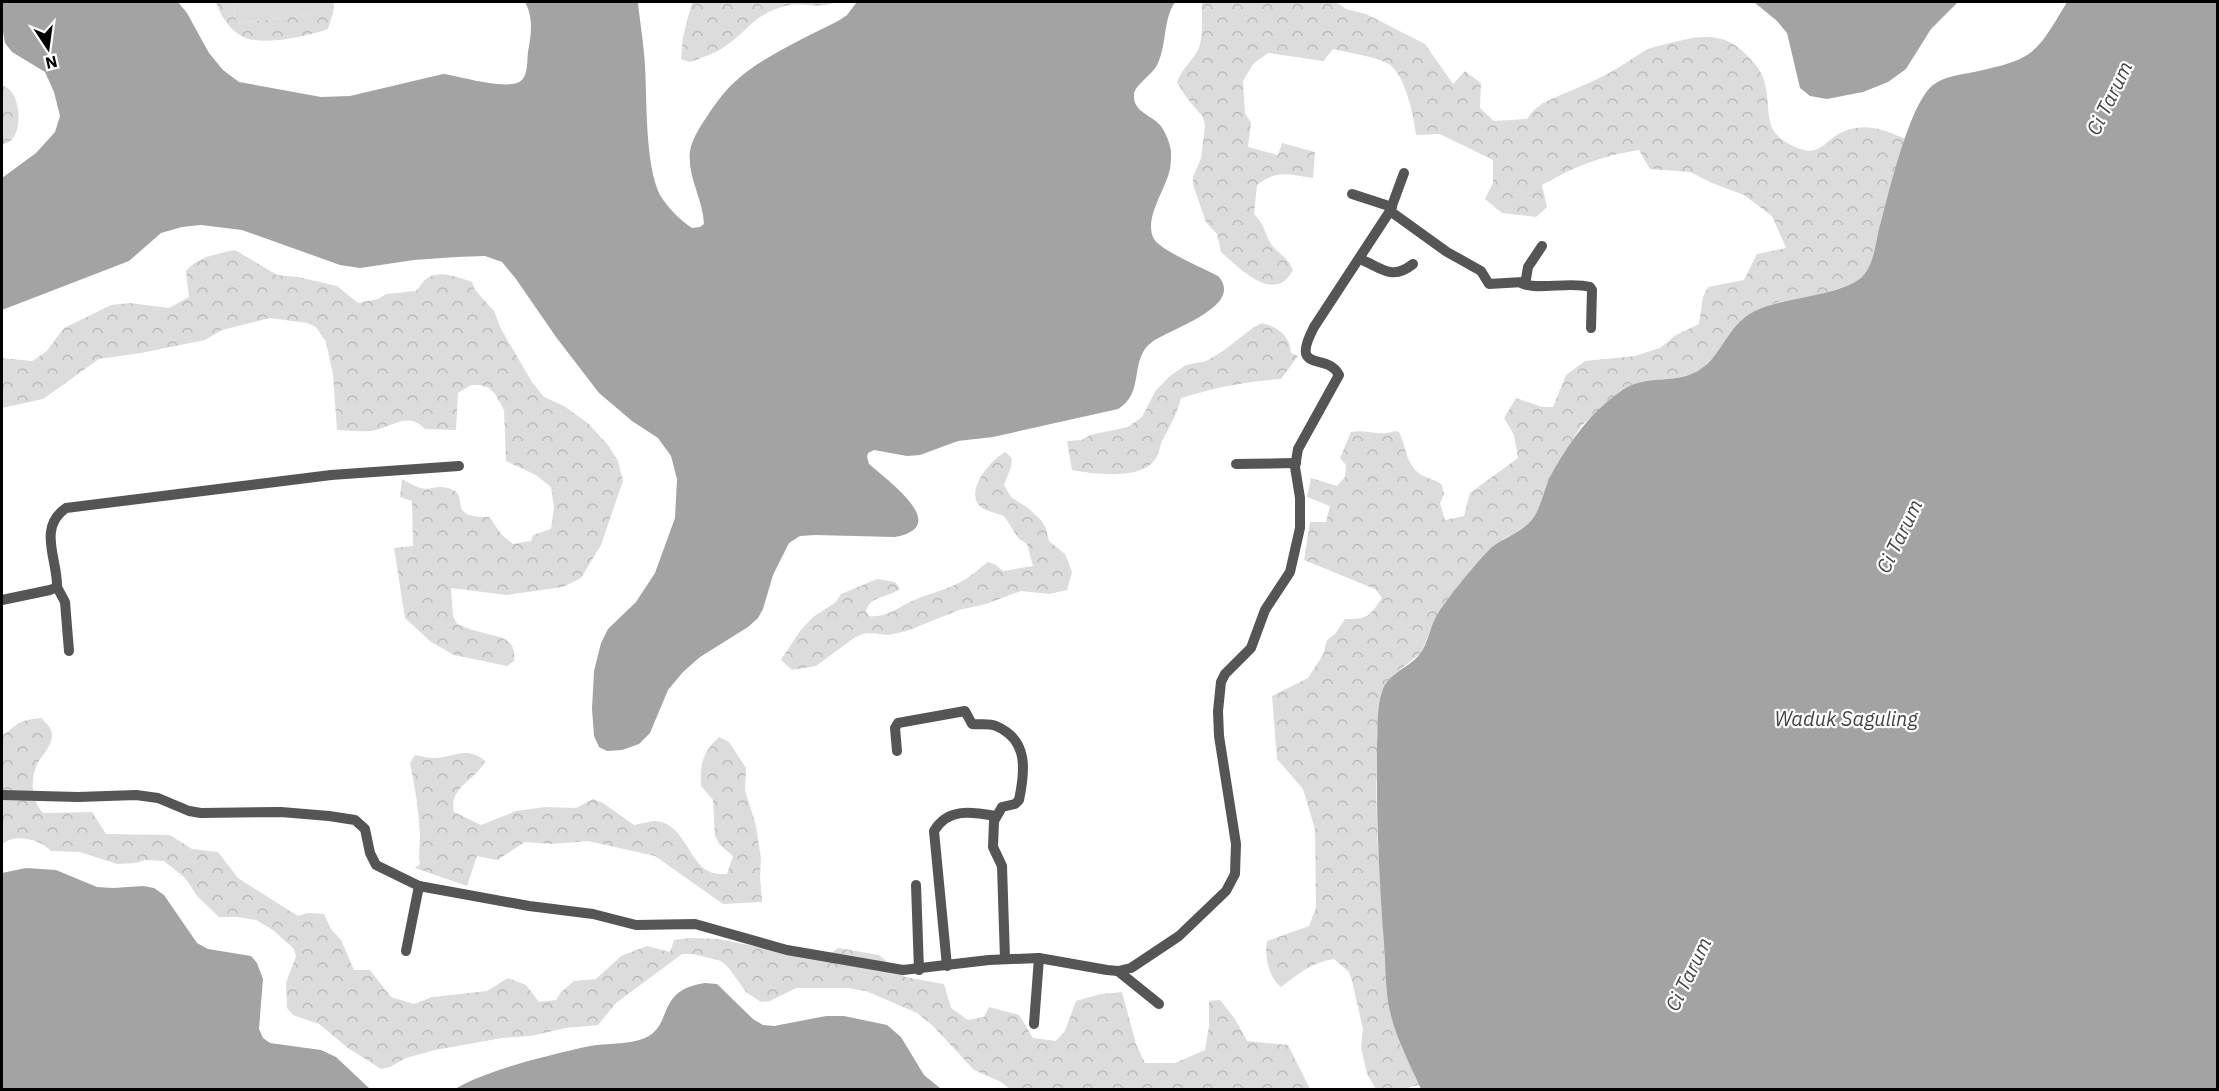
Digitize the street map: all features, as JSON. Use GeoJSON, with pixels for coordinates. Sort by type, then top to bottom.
{"type":"FeatureCollection","features":[{"type":"Feature","properties":{"kind":"street"},"geometry":{"type":"LineString","coordinates":[[2,795],[78,797],[136,795],[158,798],[189,811],[201,813],[281,812],[355,820],[365,829],[370,853],[376,865],[419,885],[529,906],[593,914],[636,925],[695,924],[788,950],[887,968],[919,970],[1005,959],[1040,958],[1118,971],[1131,968],[1189,928],[1226,891],[1235,874],[1236,844],[1219,736],[1218,711],[1221,682],[1225,674],[1251,648],[1264,610],[1290,572],[1297,544],[1300,522],[1296,463],[1302,439],[1339,375],[1336,370],[1310,358],[1306,353],[1305,345],[1314,327],[1391,209],[1404,173]]}},
{"type":"Feature","properties":{"kind":"street"},"geometry":{"type":"LineString","coordinates":[[1352,194],[1391,209],[1447,252],[1482,271],[1487,284],[1521,283],[1526,286],[1556,284],[1590,287],[1592,290],[1591,328]]}},
{"type":"Feature","properties":{"kind":"street"},"geometry":{"type":"LineString","coordinates":[[1521,283],[1526,279],[1528,267],[1542,246]]}},
{"type":"Feature","properties":{"kind":"street"},"geometry":{"type":"LineString","coordinates":[[1360,259],[1395,274],[1413,264]]}},
{"type":"Feature","properties":{"kind":"street"},"geometry":{"type":"LineString","coordinates":[[1236,464],[1296,463]]}},
{"type":"Feature","properties":{"kind":"street"},"geometry":{"type":"LineString","coordinates":[[69,651],[65,602],[57,587],[50,538],[57,514],[66,508],[331,475],[459,466]]}},
{"type":"Feature","properties":{"kind":"street"},"geometry":{"type":"LineString","coordinates":[[2,600],[57,587]]}},
{"type":"Feature","properties":{"kind":"street"},"geometry":{"type":"LineString","coordinates":[[897,751],[895,728],[898,723],[965,711],[972,724],[993,725],[1004,730],[1018,742],[1021,751],[1020,792],[1017,803],[1002,807],[996,816],[993,848],[1002,866],[1005,959]]}},
{"type":"Feature","properties":{"kind":"street"},"geometry":{"type":"LineString","coordinates":[[947,966],[934,831],[940,822],[955,813],[976,812],[996,816]]}},
{"type":"Feature","properties":{"kind":"street"},"geometry":{"type":"LineString","coordinates":[[406,951],[419,885]]}},
{"type":"Feature","properties":{"kind":"street"},"geometry":{"type":"LineString","coordinates":[[916,885],[919,970]]}},
{"type":"Feature","properties":{"kind":"street"},"geometry":{"type":"LineString","coordinates":[[1034,1024],[1040,958]]}},
{"type":"Feature","properties":{"kind":"street"},"geometry":{"type":"LineString","coordinates":[[1118,971],[1159,1004]]}},
{"type":"Feature","properties":{"kind":"green space"},"geometry":{"type":"Polygon","coordinates":[[[216,2],[232,2],[237,23],[316,14],[315,2],[334,2],[328,29],[291,38],[262,41],[247,38],[235,31],[225,21],[216,2]]]}},
{"type":"Feature","properties":{"kind":"green space"},"geometry":{"type":"Polygon","coordinates":[[[232,2],[315,2],[317,14],[237,23],[232,2]]]}},
{"type":"Feature","properties":{"kind":"green space"},"geometry":{"type":"Polygon","coordinates":[[[692,2],[835,2],[823,5],[791,5],[774,10],[758,19],[720,49],[690,62],[681,59],[683,37],[692,2]]]}},
{"type":"Feature","properties":{"kind":"green space"},"geometry":{"type":"Polygon","coordinates":[[[1202,2],[1336,2],[1346,9],[1366,14],[1425,44],[1453,84],[1465,71],[1481,83],[1480,108],[1494,121],[1527,119],[1543,103],[1590,83],[1648,49],[1686,39],[1717,38],[1735,45],[1759,69],[1765,84],[1772,127],[1776,134],[1793,146],[1803,150],[1816,150],[1845,131],[1861,127],[1869,127],[1906,139],[1889,192],[1871,264],[1864,277],[1855,283],[1819,295],[1779,302],[1761,309],[1704,367],[1693,374],[1640,382],[1627,387],[1581,426],[1549,480],[1542,502],[1533,519],[1527,526],[1502,540],[1431,629],[1421,653],[1392,676],[1384,688],[1378,709],[1376,789],[1390,1012],[1401,1046],[1419,1085],[1403,1089],[1376,1089],[1367,1074],[1361,1047],[1363,1029],[1349,972],[1334,959],[1306,969],[1281,987],[1273,978],[1267,960],[1267,941],[1309,926],[1316,908],[1315,829],[1303,789],[1277,759],[1272,696],[1308,678],[1323,655],[1327,640],[1335,634],[1345,619],[1367,616],[1382,598],[1375,589],[1304,560],[1310,522],[1326,522],[1330,506],[1307,497],[1311,478],[1337,486],[1345,477],[1346,465],[1340,458],[1351,432],[1389,433],[1395,431],[1399,432],[1415,470],[1442,485],[1444,494],[1440,503],[1445,520],[1464,516],[1470,493],[1518,458],[1514,435],[1504,418],[1516,398],[1542,407],[1553,407],[1566,375],[1585,361],[1635,356],[1660,348],[1676,335],[1699,324],[1703,297],[1708,287],[1744,280],[1757,254],[1786,248],[1772,216],[1744,195],[1690,172],[1650,169],[1639,150],[1589,163],[1542,185],[1547,207],[1536,217],[1502,213],[1485,199],[1493,183],[1493,160],[1440,134],[1416,135],[1408,96],[1393,68],[1375,58],[1333,49],[1323,61],[1268,53],[1253,64],[1243,81],[1245,113],[1251,123],[1248,147],[1278,155],[1282,143],[1315,152],[1313,178],[1277,175],[1257,185],[1254,214],[1271,244],[1288,261],[1293,270],[1285,280],[1276,284],[1267,284],[1257,280],[1221,252],[1217,234],[1206,222],[1193,185],[1193,177],[1201,158],[1205,126],[1203,117],[1177,82],[1200,45],[1202,2]]]}},
{"type":"Feature","properties":{"kind":"green space"},"geometry":{"type":"Polygon","coordinates":[[[2,85],[14,96],[18,122],[14,137],[2,144],[2,85]]]}},
{"type":"Feature","properties":{"kind":"green space"},"geometry":{"type":"Polygon","coordinates":[[[235,250],[277,275],[298,277],[337,286],[358,303],[378,299],[386,294],[416,291],[425,279],[439,274],[472,282],[475,290],[494,311],[501,329],[532,382],[544,397],[564,406],[589,424],[608,445],[618,461],[623,481],[601,545],[581,578],[563,587],[507,595],[451,588],[453,616],[457,624],[497,636],[510,643],[513,648],[514,661],[507,666],[454,655],[431,642],[405,618],[394,548],[413,546],[412,501],[400,497],[402,479],[420,488],[444,487],[453,490],[459,497],[463,511],[467,514],[489,517],[502,535],[513,544],[531,541],[533,535],[551,529],[554,507],[551,487],[536,475],[506,461],[504,410],[489,388],[471,385],[458,393],[456,430],[425,429],[406,420],[371,431],[337,430],[333,375],[326,342],[316,327],[307,323],[270,318],[222,330],[205,340],[99,359],[43,399],[2,408],[2,358],[32,361],[46,352],[64,328],[111,305],[130,303],[169,308],[189,297],[186,271],[191,266],[209,256],[235,250]]]}},
{"type":"Feature","properties":{"kind":"green space"},"geometry":{"type":"Polygon","coordinates":[[[1262,323],[1282,333],[1286,337],[1291,353],[1298,356],[1281,379],[1231,386],[1181,398],[1156,458],[1150,465],[1140,470],[1117,474],[1072,470],[1067,441],[1082,440],[1090,435],[1128,427],[1142,417],[1156,390],[1170,376],[1186,365],[1206,361],[1262,323]]]}},
{"type":"Feature","properties":{"kind":"green space"},"geometry":{"type":"Polygon","coordinates":[[[1005,452],[1012,458],[1004,485],[1011,497],[1041,520],[1046,528],[1049,541],[1065,554],[1072,572],[1067,590],[1049,594],[1021,591],[986,604],[959,610],[907,631],[888,635],[862,634],[816,666],[792,670],[781,660],[800,631],[813,617],[836,602],[841,594],[877,579],[895,582],[900,589],[872,602],[866,611],[869,616],[887,614],[912,601],[952,586],[966,579],[988,562],[1003,571],[1033,566],[1027,544],[1019,539],[1004,516],[983,509],[975,498],[982,475],[993,461],[1005,452]]]}},
{"type":"Feature","properties":{"kind":"green space"},"geometry":{"type":"Polygon","coordinates":[[[41,718],[52,734],[51,742],[37,764],[33,777],[34,796],[43,813],[92,812],[106,834],[170,835],[192,849],[218,852],[238,878],[298,916],[308,913],[324,914],[331,929],[341,940],[354,970],[370,970],[391,997],[414,1004],[432,997],[487,991],[508,978],[526,985],[539,1002],[556,1000],[561,992],[574,981],[596,979],[621,956],[647,946],[670,952],[674,940],[719,939],[822,960],[838,948],[879,955],[905,977],[944,984],[951,1008],[968,1020],[984,1017],[989,1007],[1019,1015],[1033,1038],[1056,1041],[1065,1031],[1076,1001],[1101,994],[1122,992],[1136,1044],[1145,1063],[1175,1063],[1205,1050],[1209,1026],[1209,1001],[1220,1000],[1235,1019],[1247,1041],[1288,1045],[1310,1089],[1010,1089],[1001,1082],[974,1070],[933,1026],[917,1013],[866,991],[848,988],[796,988],[770,1001],[761,1002],[746,992],[721,961],[693,954],[682,954],[616,1003],[598,1025],[566,1028],[531,1036],[502,1038],[435,1050],[406,1058],[381,1069],[348,1048],[319,1024],[293,1015],[287,1008],[286,983],[296,956],[294,949],[273,930],[256,920],[219,917],[198,897],[185,878],[164,861],[145,860],[117,864],[80,852],[51,851],[41,843],[27,839],[14,839],[2,844],[2,735],[21,722],[41,718]]]}},
{"type":"Feature","properties":{"kind":"green space"},"geometry":{"type":"Polygon","coordinates":[[[719,737],[729,742],[746,768],[745,790],[756,826],[761,858],[762,902],[723,904],[655,856],[588,841],[552,844],[525,842],[497,860],[477,856],[467,886],[415,868],[420,864],[420,835],[410,763],[415,755],[434,758],[466,753],[478,756],[485,761],[455,796],[454,812],[481,825],[516,811],[545,807],[576,808],[593,799],[603,803],[634,825],[653,821],[663,822],[678,834],[701,866],[712,873],[727,874],[733,856],[719,844],[715,836],[713,800],[701,786],[704,758],[719,737]]]}},
{"type":"Feature","properties":{"kind":"water"},"geometry":{"type":"Polygon","coordinates":[[[2,2],[178,2],[187,13],[209,53],[223,70],[239,82],[321,97],[350,96],[443,74],[496,84],[516,83],[522,80],[527,67],[531,21],[525,2],[638,2],[644,58],[649,150],[655,182],[666,204],[692,228],[704,224],[691,170],[690,151],[698,130],[717,102],[733,83],[760,62],[838,21],[847,15],[857,2],[1175,2],[1169,16],[1158,63],[1137,87],[1134,95],[1134,101],[1139,109],[1162,128],[1171,151],[1168,177],[1153,213],[1151,231],[1154,239],[1165,248],[1218,276],[1224,287],[1222,297],[1214,307],[1152,342],[1145,349],[1140,358],[1132,394],[1127,402],[1118,409],[993,437],[958,441],[920,455],[907,456],[874,450],[868,453],[869,464],[900,491],[917,514],[918,524],[911,532],[895,537],[800,536],[789,543],[773,575],[758,618],[748,627],[700,657],[683,672],[668,690],[650,733],[639,744],[622,750],[607,751],[599,747],[594,736],[592,709],[594,671],[601,643],[608,629],[636,602],[655,573],[675,518],[677,479],[671,456],[658,438],[632,421],[599,393],[502,262],[485,256],[414,260],[360,268],[340,265],[242,230],[201,225],[182,227],[161,233],[129,261],[2,310],[2,178],[36,153],[55,132],[60,116],[54,92],[45,72],[12,52],[5,43],[2,2]]]}},
{"type":"Feature","properties":{"kind":"water"},"geometry":{"type":"Polygon","coordinates":[[[1754,2],[1958,2],[1931,29],[1906,69],[1888,82],[1863,92],[1827,99],[1810,96],[1800,88],[1787,33],[1777,21],[1754,2]]]}},
{"type":"Feature","properties":{"kind":"water","name":"Waduk Saguling"},"geometry":{"type":"Polygon","coordinates":[[[2067,2],[2217,2],[2217,1089],[1421,1089],[1394,1026],[1387,989],[1377,821],[1378,710],[1386,683],[1420,654],[1437,615],[1481,558],[1533,518],[1550,477],[1565,451],[1601,407],[1633,384],[1682,377],[1701,369],[1713,358],[1737,325],[1756,310],[1838,289],[1858,281],[1864,275],[1870,266],[1907,132],[1924,96],[1933,85],[1942,80],[2010,63],[2032,52],[2048,33],[2067,2]]]}},
{"type":"Feature","properties":{"kind":"water"},"geometry":{"type":"Polygon","coordinates":[[[26,868],[56,870],[97,887],[143,886],[154,888],[164,895],[197,943],[208,949],[251,956],[257,963],[263,979],[259,1029],[263,1038],[270,1043],[321,1050],[336,1057],[370,1089],[2,1089],[2,873],[26,868]]]}},
{"type":"Feature","properties":{"kind":"water"},"geometry":{"type":"Polygon","coordinates":[[[705,983],[717,984],[753,1019],[763,1025],[774,1026],[826,1016],[844,1016],[887,1025],[901,1037],[924,1075],[941,1089],[455,1089],[484,1075],[539,1058],[590,1046],[625,1043],[645,1038],[660,1025],[667,1008],[679,993],[689,987],[705,983]]]}},
{"type":"Feature","properties":{"kind":"water label","name":"Ci Tarum"},"geometry":{"type":"Point","coordinates":[2109,98]}},
{"type":"Feature","properties":{"kind":"water label","name":"Ci Tarum"},"geometry":{"type":"Point","coordinates":[1899,536]}},
{"type":"Feature","properties":{"kind":"water label","name":"Ci Tarum"},"geometry":{"type":"Point","coordinates":[1688,974]}}]}
